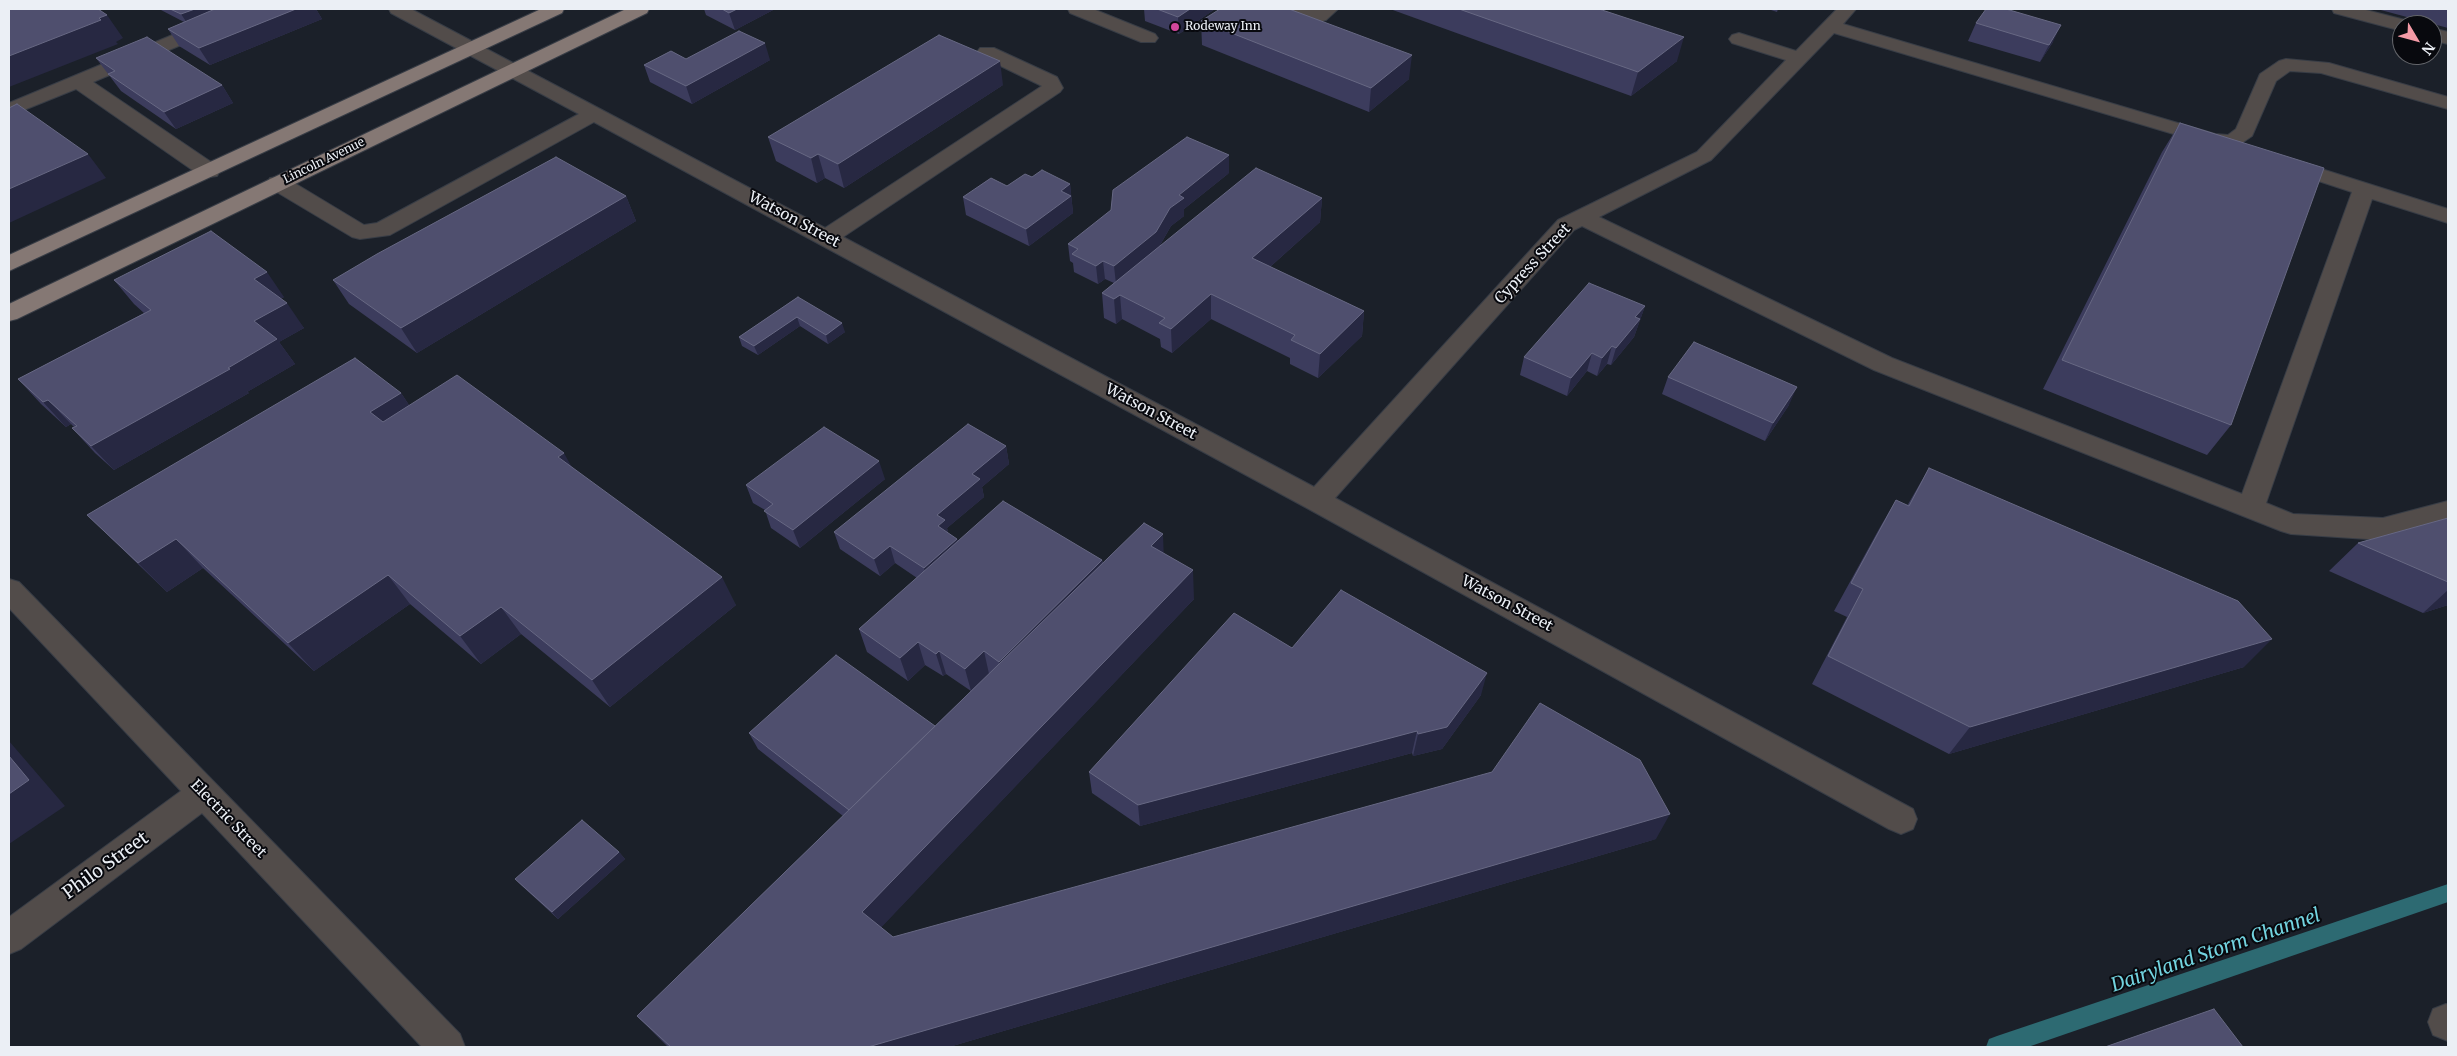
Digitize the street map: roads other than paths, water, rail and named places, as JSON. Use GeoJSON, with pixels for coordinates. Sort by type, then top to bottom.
{"type":"FeatureCollection","features":[{"type":"Feature","properties":{"kind":"main road"},"geometry":{"type":"LineString","coordinates":[[9,264],[555,9]]}},
{"type":"Feature","properties":{"kind":"main road","name":"Lincoln Avenue"},"geometry":{"type":"LineString","coordinates":[[9,313],[640,9]]}},
{"type":"Feature","properties":{"kind":"street"},"geometry":{"type":"LineString","coordinates":[[9,110],[250,9]]}},
{"type":"Feature","properties":{"kind":"street","name":"Watson Street"},"geometry":{"type":"LineString","coordinates":[[398,9],[1317,501],[1901,818]]}},
{"type":"Feature","properties":{"kind":"street"},"geometry":{"type":"LineString","coordinates":[[1077,9],[1148,38]]}},
{"type":"Feature","properties":{"kind":"street"},"geometry":{"type":"LineString","coordinates":[[1286,9],[1305,16],[1319,16],[1329,9]]}},
{"type":"Feature","properties":{"kind":"street","name":"Cypress Street"},"geometry":{"type":"LineString","coordinates":[[1317,501],[1566,225],[1704,156],[1847,9]]}},
{"type":"Feature","properties":{"kind":"street"},"geometry":{"type":"LineString","coordinates":[[2341,9],[2392,23]]}},
{"type":"Feature","properties":{"kind":"street"},"geometry":{"type":"LineString","coordinates":[[1831,26],[2214,140],[2448,216]]}},
{"type":"Feature","properties":{"kind":"street"},"geometry":{"type":"LineString","coordinates":[[1740,39],[1799,58]]}},
{"type":"Feature","properties":{"kind":"street"},"geometry":{"type":"LineString","coordinates":[[826,238],[1053,88],[1050,81],[988,52]]}},
{"type":"Feature","properties":{"kind":"street"},"geometry":{"type":"LineString","coordinates":[[2214,140],[2232,141],[2245,132],[2267,78],[2286,66],[2322,67],[2448,103]]}},
{"type":"Feature","properties":{"kind":"street"},"geometry":{"type":"LineString","coordinates":[[78,81],[210,171]]}},
{"type":"Feature","properties":{"kind":"street"},"geometry":{"type":"LineString","coordinates":[[278,183],[360,232],[382,230],[596,114]]}},
{"type":"Feature","properties":{"kind":"street"},"geometry":{"type":"LineString","coordinates":[[2251,508],[2364,189]]}},
{"type":"Feature","properties":{"kind":"street"},"geometry":{"type":"LineString","coordinates":[[1581,218],[1883,364],[2291,524],[2383,529],[2448,511]]}},
{"type":"Feature","properties":{"kind":"street","name":"Electric Street"},"geometry":{"type":"LineString","coordinates":[[9,590],[447,1047]]}},
{"type":"Feature","properties":{"kind":"street","name":"Philo Street"},"geometry":{"type":"LineString","coordinates":[[9,937],[203,794]]}},
{"type":"Feature","properties":{"kind":"waterway","name":"Dairyland Storm Channel"},"geometry":{"type":"LineString","coordinates":[[1997,1047],[2448,893]]}},
{"type":"Feature","properties":{"kind":"place","name":"Rodeway Inn"},"geometry":{"type":"Point","coordinates":[1175,27]}}]}
